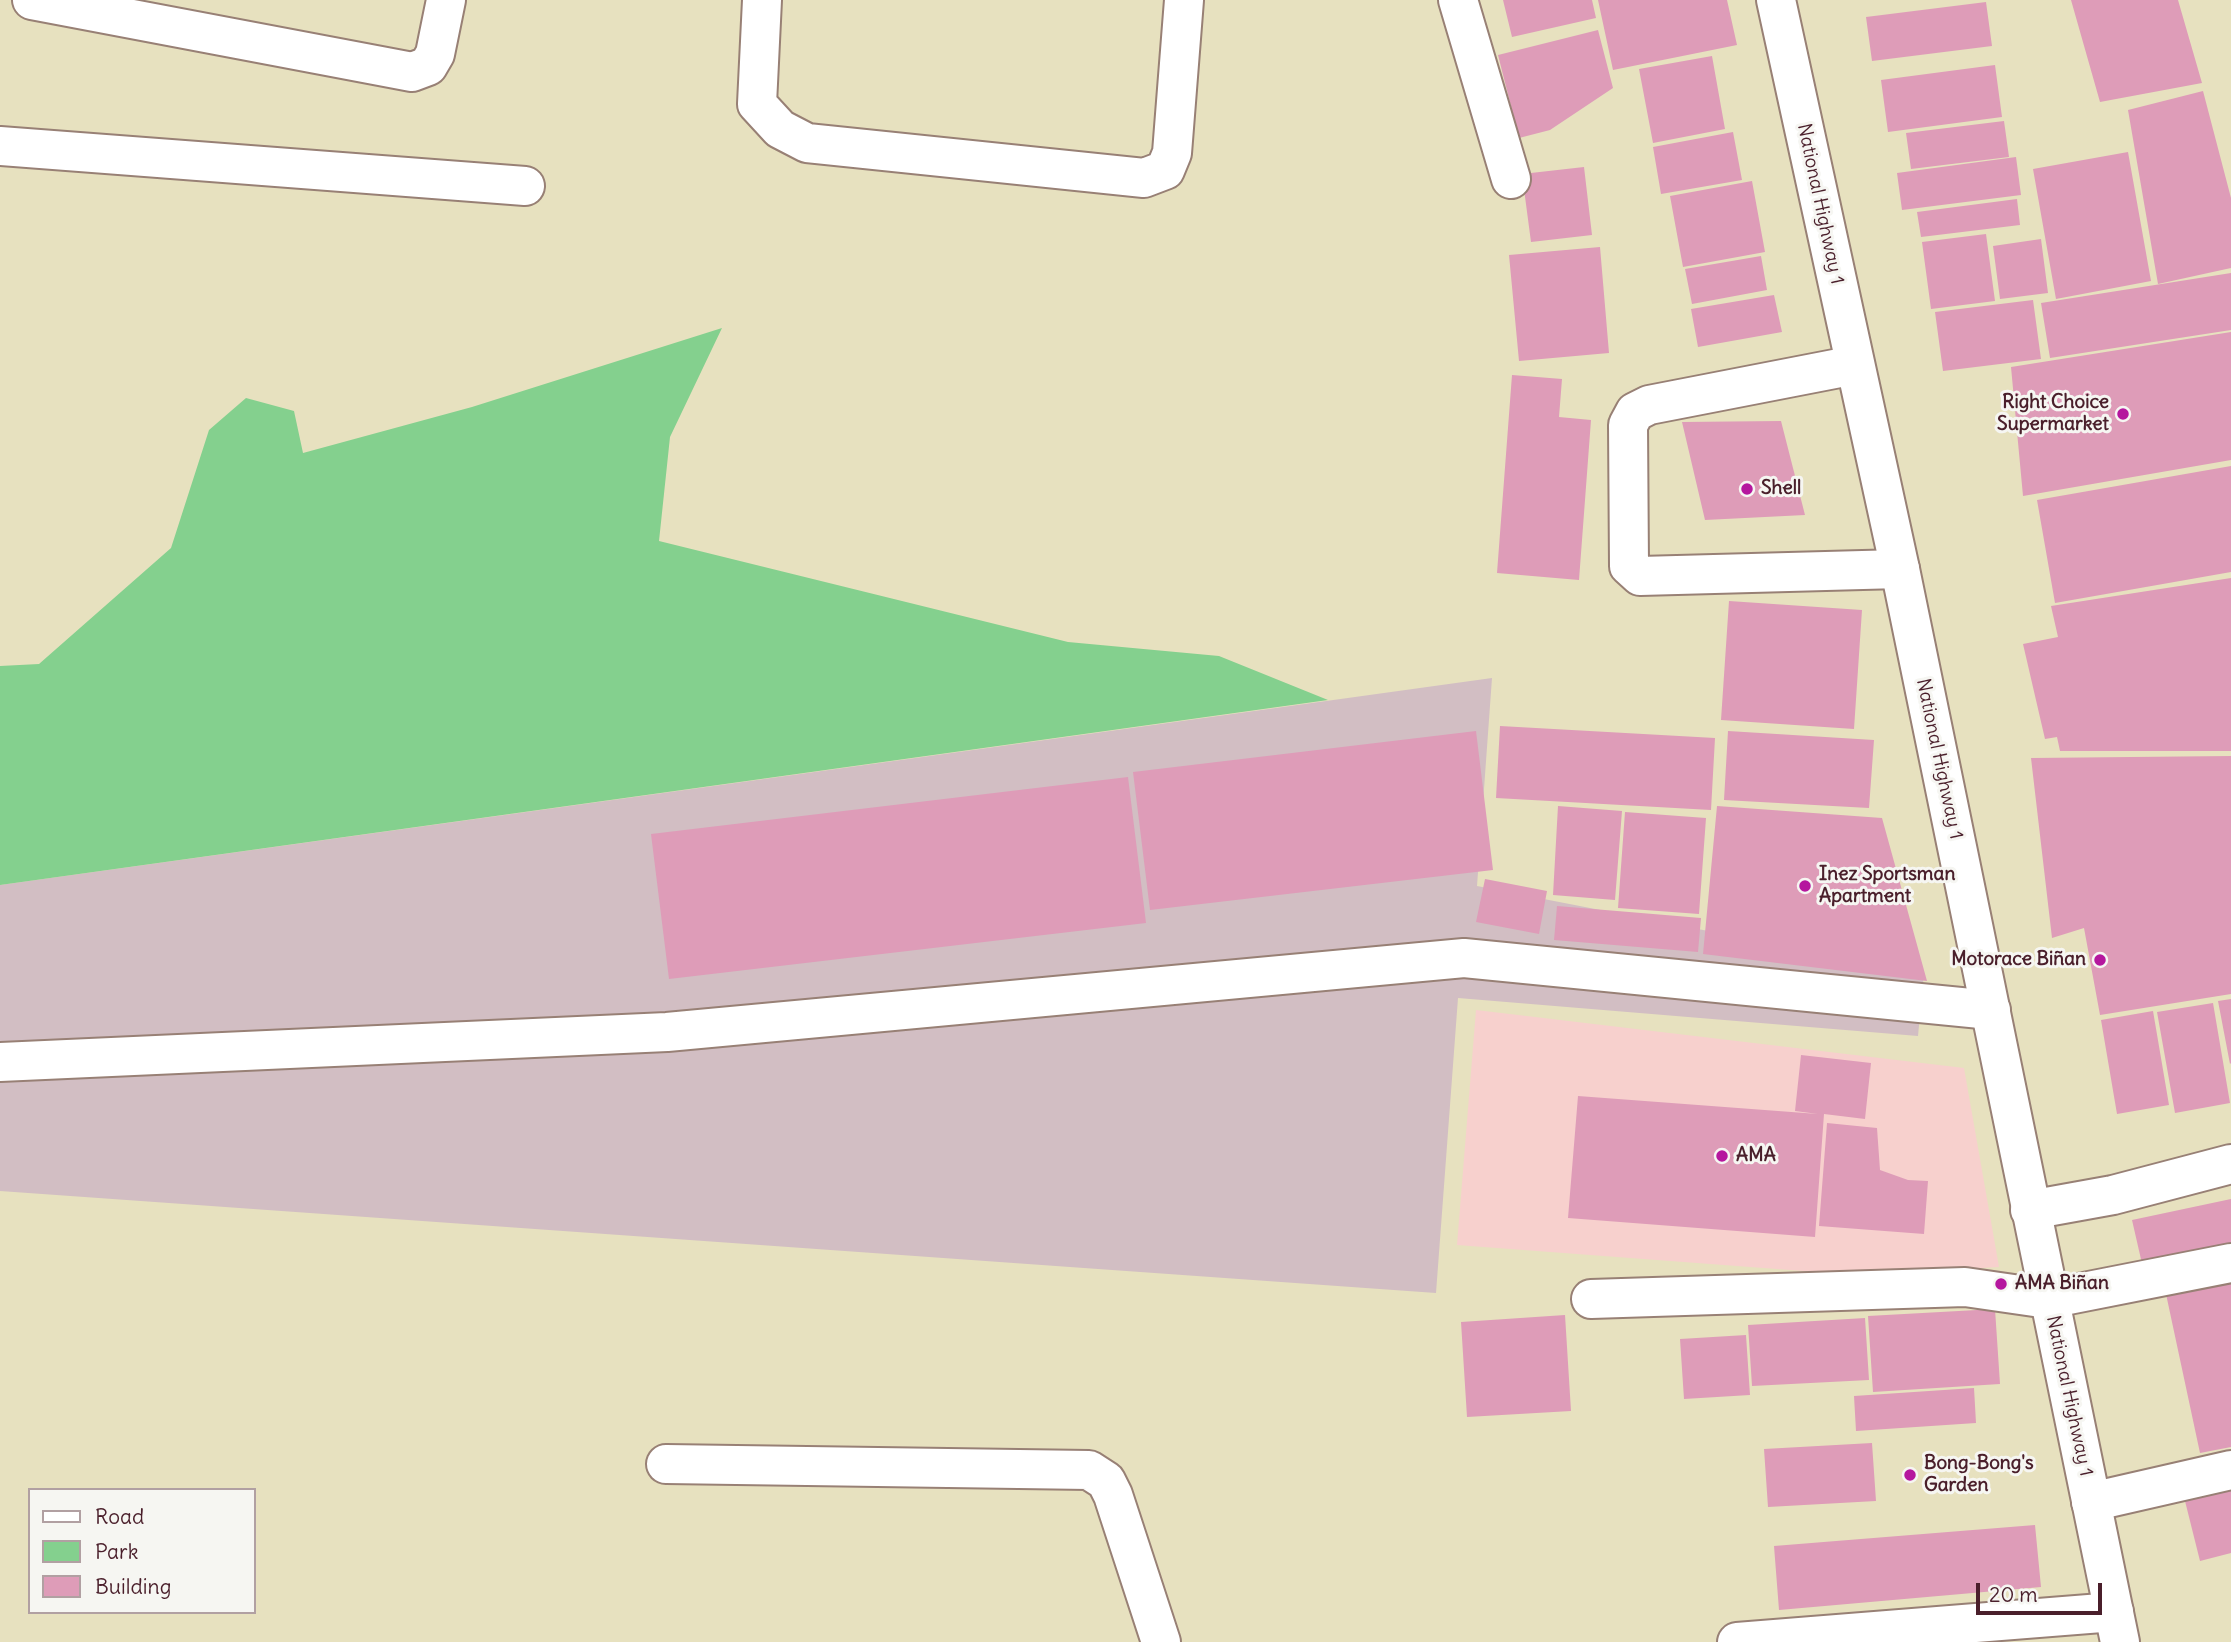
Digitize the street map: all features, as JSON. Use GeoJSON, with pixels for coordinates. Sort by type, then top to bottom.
{"type":"FeatureCollection","features":[{"type":"Feature","properties":{"kind":"main road"},"geometry":{"type":"LineString","coordinates":[[32,0],[412,72],[428,66],[435,54],[446,0]]}},
{"type":"Feature","properties":{"kind":"main road"},"geometry":{"type":"LineString","coordinates":[[762,0],[757,104],[780,129],[807,143],[1144,177],[1165,170],[1172,153],[1184,0]]}},
{"type":"Feature","properties":{"kind":"main road"},"geometry":{"type":"LineString","coordinates":[[1458,0],[1511,179]]}},
{"type":"Feature","properties":{"kind":"main road","name":"National Highway 1"},"geometry":{"type":"LineString","coordinates":[[1776,0],[1900,569],[2117,1627]]}},
{"type":"Feature","properties":{"kind":"main road"},"geometry":{"type":"LineString","coordinates":[[0,146],[525,186]]}},
{"type":"Feature","properties":{"kind":"main road"},"geometry":{"type":"LineString","coordinates":[[1855,365],[1649,405],[1635,412],[1628,425],[1629,566],[1640,576],[1900,569]]}},
{"type":"Feature","properties":{"kind":"main road"},"geometry":{"type":"LineString","coordinates":[[0,1062],[667,1032],[1464,958],[1990,1010]]}},
{"type":"Feature","properties":{"kind":"main road"},"geometry":{"type":"LineString","coordinates":[[2030,1210],[2113,1195],[2231,1164]]}},
{"type":"Feature","properties":{"kind":"main road"},"geometry":{"type":"LineString","coordinates":[[1591,1299],[1965,1287],[2048,1299],[2231,1263]]}},
{"type":"Feature","properties":{"kind":"main road"},"geometry":{"type":"LineString","coordinates":[[666,1464],[1089,1470],[1106,1481],[1113,1495],[1161,1642]]}},
{"type":"Feature","properties":{"kind":"main road"},"geometry":{"type":"LineString","coordinates":[[2091,1502],[2231,1470]]}},
{"type":"Feature","properties":{"kind":"main road"},"geometry":{"type":"LineString","coordinates":[[1737,1642],[2117,1627]]}},
{"type":"Feature","properties":{"kind":"shaded area"},"geometry":{"type":"Polygon","coordinates":[[[1492,678],[1477,886],[1924,973],[1918,1036],[1458,998],[1436,1293],[0,1191],[0,885],[1492,678]]]}},
{"type":"Feature","properties":{"kind":"shaded area","name":"AMA"},"geometry":{"type":"Polygon","coordinates":[[[1476,1010],[1964,1068],[1999,1267],[1857,1275],[1457,1245],[1476,1010]]]}},
{"type":"Feature","properties":{"kind":"green space"},"geometry":{"type":"Polygon","coordinates":[[[722,328],[670,437],[659,541],[1068,642],[1219,656],[1328,700],[0,885],[0,666],[39,664],[171,548],[209,430],[246,398],[294,411],[303,453],[472,407],[722,328]]]}},
{"type":"Feature","properties":{"kind":"building"},"geometry":{"type":"Polygon","coordinates":[[[1503,0],[1592,0],[1596,18],[1512,37],[1503,0]]]}},
{"type":"Feature","properties":{"kind":"building"},"geometry":{"type":"Polygon","coordinates":[[[1598,0],[1727,0],[1737,45],[1613,70],[1598,0]]]}},
{"type":"Feature","properties":{"kind":"building"},"geometry":{"type":"Polygon","coordinates":[[[2071,0],[2178,0],[2202,83],[2100,102],[2071,0]]]}},
{"type":"Feature","properties":{"kind":"building"},"geometry":{"type":"Polygon","coordinates":[[[1986,2],[1992,46],[1872,61],[1866,17],[1986,2]]]}},
{"type":"Feature","properties":{"kind":"building"},"geometry":{"type":"Polygon","coordinates":[[[1598,30],[1613,88],[1550,130],[1519,138],[1498,55],[1598,30]]]}},
{"type":"Feature","properties":{"kind":"building"},"geometry":{"type":"Polygon","coordinates":[[[1712,56],[1725,129],[1653,143],[1639,69],[1712,56]]]}},
{"type":"Feature","properties":{"kind":"building"},"geometry":{"type":"Polygon","coordinates":[[[1995,65],[2002,117],[1888,132],[1881,80],[1995,65]]]}},
{"type":"Feature","properties":{"kind":"building"},"geometry":{"type":"Polygon","coordinates":[[[2203,91],[2231,198],[2231,268],[2158,284],[2128,110],[2203,91]]]}},
{"type":"Feature","properties":{"kind":"building"},"geometry":{"type":"Polygon","coordinates":[[[2004,121],[2009,157],[1911,169],[1906,133],[2004,121]]]}},
{"type":"Feature","properties":{"kind":"building"},"geometry":{"type":"Polygon","coordinates":[[[1733,132],[1742,180],[1661,194],[1653,147],[1733,132]]]}},
{"type":"Feature","properties":{"kind":"building"},"geometry":{"type":"Polygon","coordinates":[[[2128,152],[2151,281],[2056,299],[2033,169],[2128,152]]]}},
{"type":"Feature","properties":{"kind":"building"},"geometry":{"type":"Polygon","coordinates":[[[2016,157],[2021,195],[1902,210],[1897,173],[2016,157]]]}},
{"type":"Feature","properties":{"kind":"building"},"geometry":{"type":"Polygon","coordinates":[[[1584,167],[1592,235],[1531,242],[1522,174],[1584,167]]]}},
{"type":"Feature","properties":{"kind":"building"},"geometry":{"type":"Polygon","coordinates":[[[1752,181],[1765,252],[1683,267],[1670,196],[1752,181]]]}},
{"type":"Feature","properties":{"kind":"building"},"geometry":{"type":"Polygon","coordinates":[[[2017,199],[2020,225],[1921,237],[1917,212],[2017,199]]]}},
{"type":"Feature","properties":{"kind":"building"},"geometry":{"type":"Polygon","coordinates":[[[1986,234],[1995,301],[1931,309],[1922,242],[1986,234]]]}},
{"type":"Feature","properties":{"kind":"building"},"geometry":{"type":"Polygon","coordinates":[[[2041,239],[2048,293],[2000,299],[1993,246],[2041,239]]]}},
{"type":"Feature","properties":{"kind":"building"},"geometry":{"type":"Polygon","coordinates":[[[1600,247],[1609,353],[1519,361],[1509,255],[1600,247]]]}},
{"type":"Feature","properties":{"kind":"building"},"geometry":{"type":"Polygon","coordinates":[[[1761,256],[1767,290],[1692,304],[1685,269],[1761,256]]]}},
{"type":"Feature","properties":{"kind":"building"},"geometry":{"type":"Polygon","coordinates":[[[2231,273],[2231,330],[2050,358],[2041,303],[2231,273]]]}},
{"type":"Feature","properties":{"kind":"building"},"geometry":{"type":"Polygon","coordinates":[[[1774,295],[1782,332],[1698,347],[1691,309],[1774,295]]]}},
{"type":"Feature","properties":{"kind":"building"},"geometry":{"type":"Polygon","coordinates":[[[2033,300],[2041,359],[1943,371],[1935,312],[2033,300]]]}},
{"type":"Feature","properties":{"kind":"building","name":"Right Choice Supermarket"},"geometry":{"type":"Polygon","coordinates":[[[2231,332],[2231,460],[2023,496],[2011,367],[2231,332]]]}},
{"type":"Feature","properties":{"kind":"building"},"geometry":{"type":"Polygon","coordinates":[[[1512,375],[1562,379],[1559,417],[1591,420],[1579,580],[1497,573],[1512,375]]]}},
{"type":"Feature","properties":{"kind":"building"},"geometry":{"type":"Polygon","coordinates":[[[1781,421],[1805,515],[1705,520],[1682,422],[1781,421]]]}},
{"type":"Feature","properties":{"kind":"building"},"geometry":{"type":"Polygon","coordinates":[[[2231,466],[2231,572],[2055,603],[2037,500],[2231,466]]]}},
{"type":"Feature","properties":{"kind":"building"},"geometry":{"type":"Polygon","coordinates":[[[2231,578],[2231,751],[2060,751],[2057,737],[2045,739],[2023,644],[2058,637],[2051,606],[2231,578]]]}},
{"type":"Feature","properties":{"kind":"building"},"geometry":{"type":"Polygon","coordinates":[[[1729,601],[1862,610],[1854,729],[1721,720],[1729,601]]]}},
{"type":"Feature","properties":{"kind":"building"},"geometry":{"type":"Polygon","coordinates":[[[1500,726],[1715,738],[1711,810],[1496,798],[1500,726]]]}},
{"type":"Feature","properties":{"kind":"building"},"geometry":{"type":"Polygon","coordinates":[[[1476,731],[1493,870],[1150,910],[1133,772],[1476,731]]]}},
{"type":"Feature","properties":{"kind":"building"},"geometry":{"type":"Polygon","coordinates":[[[1728,731],[1874,740],[1869,808],[1724,800],[1728,731]]]}},
{"type":"Feature","properties":{"kind":"building"},"geometry":{"type":"Polygon","coordinates":[[[2231,756],[2231,994],[2100,1015],[2084,928],[2052,938],[2031,758],[2231,756]]]}},
{"type":"Feature","properties":{"kind":"building"},"geometry":{"type":"Polygon","coordinates":[[[1128,777],[1146,923],[669,979],[651,834],[1128,777]]]}},
{"type":"Feature","properties":{"kind":"building"},"geometry":{"type":"Polygon","coordinates":[[[1558,806],[1622,811],[1615,900],[1553,895],[1558,806]]]}},
{"type":"Feature","properties":{"kind":"building","name":"Inez Sportsman Apartment"},"geometry":{"type":"Polygon","coordinates":[[[1717,806],[1882,818],[1927,981],[1703,954],[1717,806]]]}},
{"type":"Feature","properties":{"kind":"building"},"geometry":{"type":"Polygon","coordinates":[[[1625,812],[1706,818],[1699,914],[1618,908],[1625,812]]]}},
{"type":"Feature","properties":{"kind":"building"},"geometry":{"type":"Polygon","coordinates":[[[1485,879],[1547,891],[1539,934],[1476,922],[1485,879]]]}},
{"type":"Feature","properties":{"kind":"building"},"geometry":{"type":"Polygon","coordinates":[[[1557,906],[1701,918],[1698,952],[1554,940],[1557,906]]]}},
{"type":"Feature","properties":{"kind":"building"},"geometry":{"type":"Polygon","coordinates":[[[2231,999],[2231,1063],[2230,1064],[2218,1001],[2231,999]]]}},
{"type":"Feature","properties":{"kind":"building"},"geometry":{"type":"Polygon","coordinates":[[[2213,1003],[2230,1103],[2175,1113],[2157,1012],[2213,1003]]]}},
{"type":"Feature","properties":{"kind":"building"},"geometry":{"type":"Polygon","coordinates":[[[2153,1011],[2169,1105],[2117,1114],[2101,1020],[2153,1011]]]}},
{"type":"Feature","properties":{"kind":"building"},"geometry":{"type":"Polygon","coordinates":[[[1801,1055],[1871,1063],[1865,1119],[1824,1114],[1815,1237],[1568,1218],[1578,1096],[1818,1114],[1795,1111],[1801,1055]]]}},
{"type":"Feature","properties":{"kind":"building"},"geometry":{"type":"Polygon","coordinates":[[[1827,1123],[1877,1128],[1880,1170],[1908,1180],[1928,1181],[1924,1234],[1819,1226],[1827,1123]]]}},
{"type":"Feature","properties":{"kind":"building"},"geometry":{"type":"Polygon","coordinates":[[[2231,1199],[2231,1249],[2143,1268],[2132,1220],[2231,1199]]]}},
{"type":"Feature","properties":{"kind":"building"},"geometry":{"type":"Polygon","coordinates":[[[2231,1281],[2231,1447],[2200,1453],[2166,1294],[2231,1281]]]}},
{"type":"Feature","properties":{"kind":"building"},"geometry":{"type":"Polygon","coordinates":[[[1995,1309],[2000,1384],[1873,1392],[1868,1316],[1995,1309]]]}},
{"type":"Feature","properties":{"kind":"building"},"geometry":{"type":"Polygon","coordinates":[[[1565,1315],[1571,1411],[1467,1417],[1461,1322],[1565,1315]]]}},
{"type":"Feature","properties":{"kind":"building"},"geometry":{"type":"Polygon","coordinates":[[[1865,1318],[1869,1380],[1752,1386],[1748,1325],[1865,1318]]]}},
{"type":"Feature","properties":{"kind":"building"},"geometry":{"type":"Polygon","coordinates":[[[1746,1335],[1750,1395],[1684,1399],[1680,1339],[1746,1335]]]}},
{"type":"Feature","properties":{"kind":"building"},"geometry":{"type":"Polygon","coordinates":[[[1974,1388],[1976,1423],[1856,1431],[1854,1396],[1974,1388]]]}},
{"type":"Feature","properties":{"kind":"building"},"geometry":{"type":"Polygon","coordinates":[[[1872,1443],[1876,1501],[1768,1507],[1764,1449],[1872,1443]]]}},
{"type":"Feature","properties":{"kind":"building"},"geometry":{"type":"Polygon","coordinates":[[[2231,1489],[2231,1553],[2200,1561],[2185,1501],[2231,1489]]]}},
{"type":"Feature","properties":{"kind":"building"},"geometry":{"type":"Polygon","coordinates":[[[2035,1525],[2041,1587],[1779,1610],[1774,1546],[2035,1525]]]}},
{"type":"Feature","properties":{"kind":"place","name":"Right Choice Supermarket"},"geometry":{"type":"Point","coordinates":[2123,414]}},
{"type":"Feature","properties":{"kind":"place","name":"Shell"},"geometry":{"type":"Point","coordinates":[1747,489]}},
{"type":"Feature","properties":{"kind":"place","name":"Inez Sportsman Apartment"},"geometry":{"type":"Point","coordinates":[1805,886]}},
{"type":"Feature","properties":{"kind":"place","name":"Motorace Biñan"},"geometry":{"type":"Point","coordinates":[2100,960]}},
{"type":"Feature","properties":{"kind":"place","name":"AMA"},"geometry":{"type":"Point","coordinates":[1722,1156]}},
{"type":"Feature","properties":{"kind":"place","name":"AMA Biñan"},"geometry":{"type":"Point","coordinates":[2001,1284]}},
{"type":"Feature","properties":{"kind":"place","name":"Bong-Bong's Garden"},"geometry":{"type":"Point","coordinates":[1910,1475]}}]}
